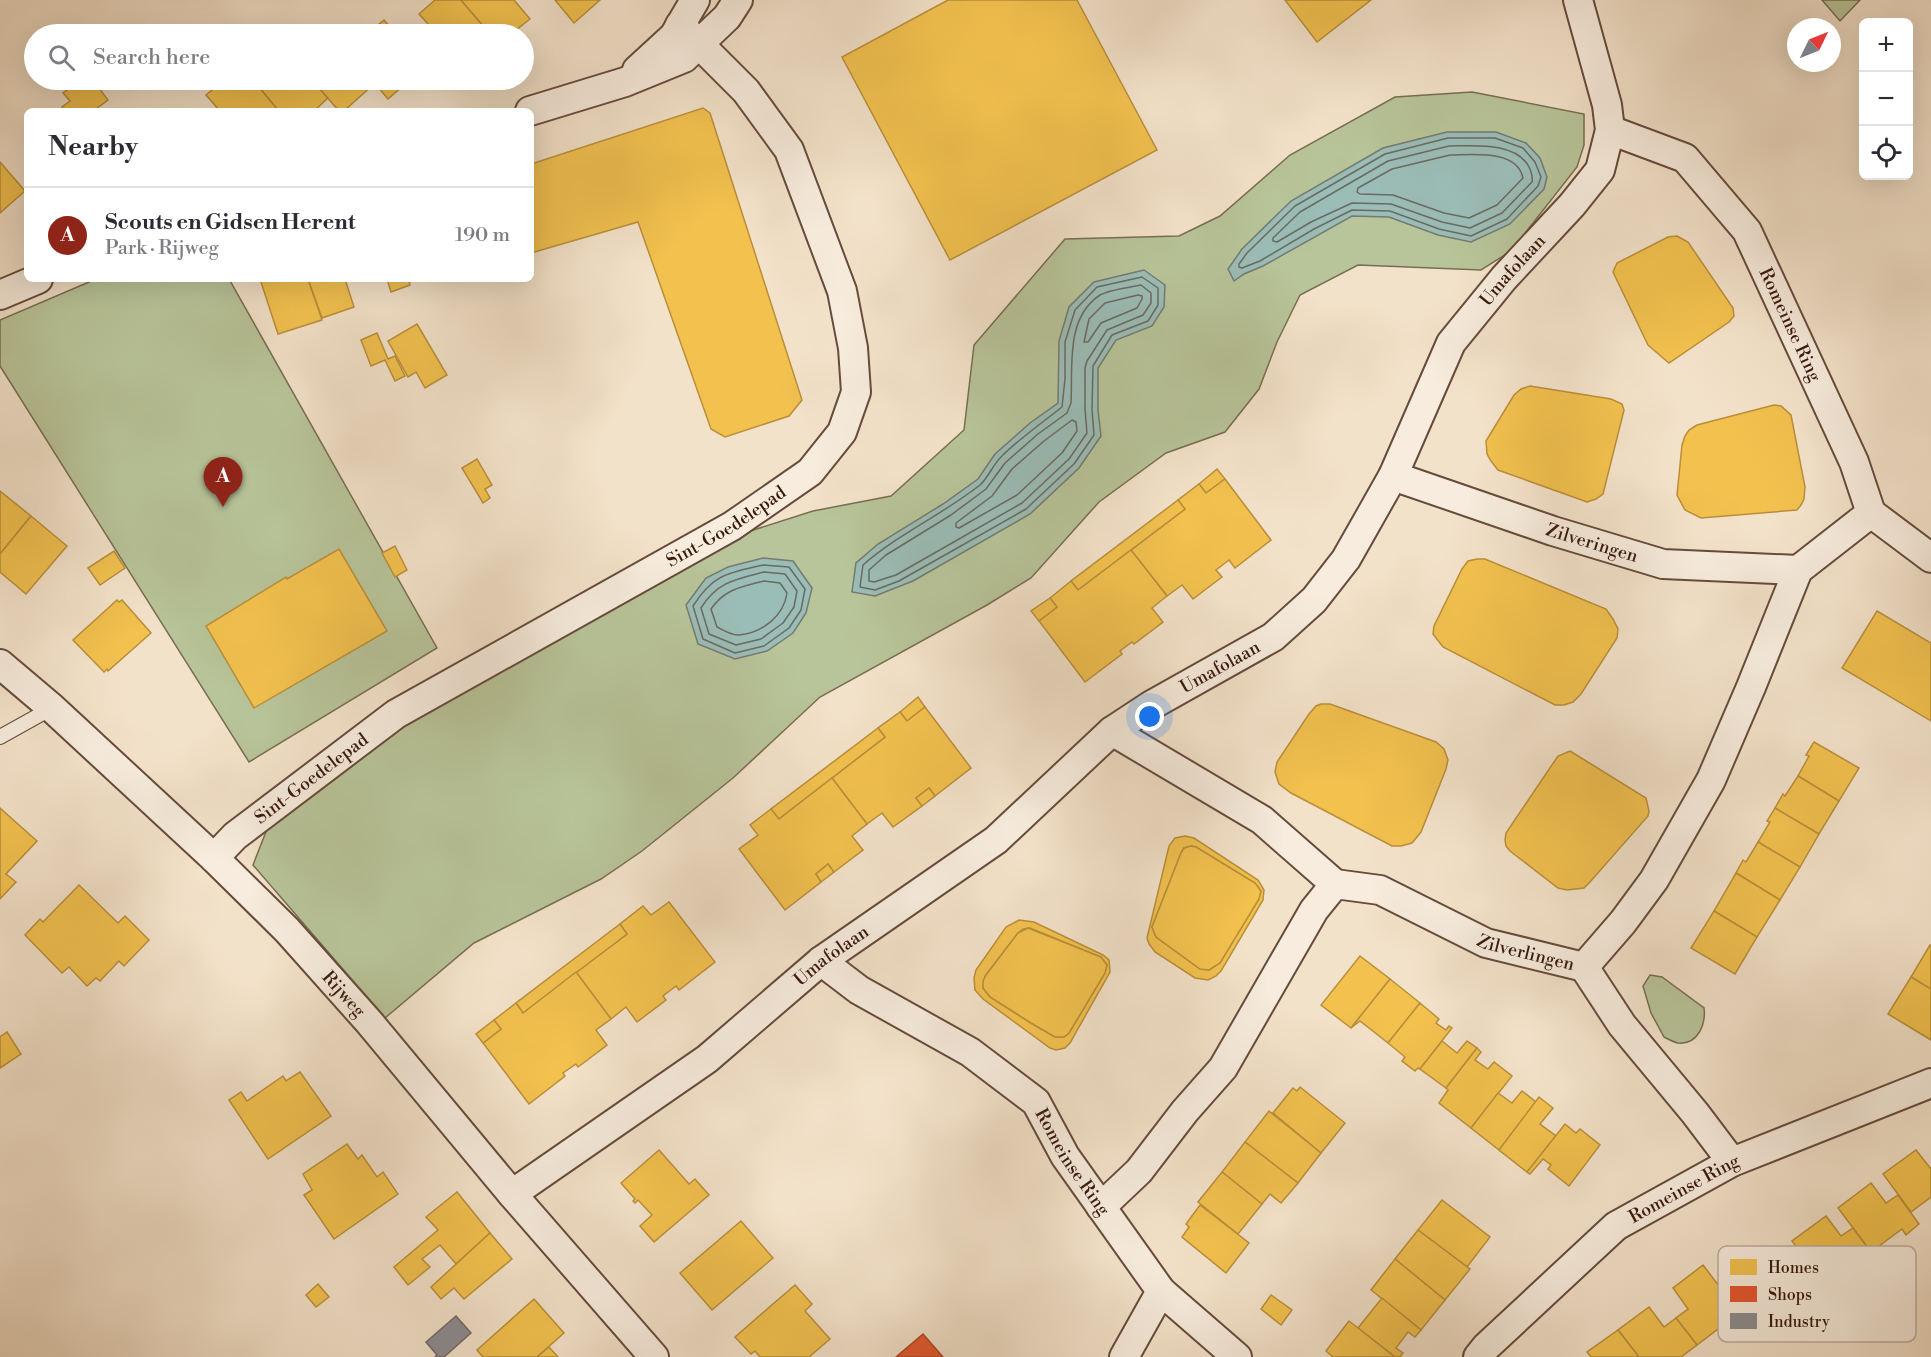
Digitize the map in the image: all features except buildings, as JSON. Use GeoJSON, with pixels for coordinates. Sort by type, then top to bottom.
{"type":"FeatureCollection","features":[{"type":"Feature","properties":{"kind":"street"},"geometry":{"type":"LineString","coordinates":[[690,34],[695,0]]}},
{"type":"Feature","properties":{"kind":"street"},"geometry":{"type":"LineString","coordinates":[[534,110],[625,82],[674,36],[690,34],[727,17],[738,0]]}},
{"type":"Feature","properties":{"kind":"street","name":"Umafolaan"},"geometry":{"type":"LineString","coordinates":[[512,1194],[707,1059],[821,961],[996,840],[1112,731],[1150,706],[1273,637],[1314,600],[1346,558],[1393,476],[1451,343],[1504,278],[1572,205],[1600,170],[1610,130],[1607,105],[1578,0]]}},
{"type":"Feature","properties":{"kind":"street","name":"Sint-Goedelepad"},"geometry":{"type":"LineString","coordinates":[[214,858],[235,836],[396,714],[732,526],[810,472],[842,432],[856,392],[853,348],[842,291],[789,150],[746,91],[690,34]]}},
{"type":"Feature","properties":{"kind":"street","name":"Romeinse Ring"},"geometry":{"type":"LineString","coordinates":[[1610,130],[1685,158],[1747,231],[1854,462],[1870,513]]}},
{"type":"Feature","properties":{"kind":"street"},"geometry":{"type":"LineString","coordinates":[[0,295],[31,282]]}},
{"type":"Feature","properties":{"kind":"street","name":"Zilveringen"},"geometry":{"type":"LineString","coordinates":[[1393,476],[1553,531],[1663,564],[1798,570]]}},
{"type":"Feature","properties":{"kind":"street"},"geometry":{"type":"LineString","coordinates":[[1870,513],[1931,558]]}},
{"type":"Feature","properties":{"kind":"street","name":"Zilverlingen"},"geometry":{"type":"LineString","coordinates":[[1335,884],[1380,890],[1486,943],[1584,967],[1623,922],[1654,880],[1711,780],[1798,570],[1870,513]]}},
{"type":"Feature","properties":{"kind":"street","name":"Rijweg"},"geometry":{"type":"LineString","coordinates":[[0,664],[52,708],[214,858],[287,930],[369,1022],[512,1194],[654,1357]]}},
{"type":"Feature","properties":{"kind":"street"},"geometry":{"type":"LineString","coordinates":[[1101,1207],[1139,1171],[1185,1111],[1222,1068],[1314,910],[1335,884],[1262,820],[1112,731]]}},
{"type":"Feature","properties":{"kind":"street","name":"Romeinse Ring"},"geometry":{"type":"LineString","coordinates":[[821,961],[859,990],[970,1052],[1036,1102],[1065,1156],[1161,1291],[1238,1357]]}},
{"type":"Feature","properties":{"kind":"street"},"geometry":{"type":"LineString","coordinates":[[1584,967],[1622,1025],[1695,1113],[1732,1162]]}},
{"type":"Feature","properties":{"kind":"street","name":"Romeinse Ring"},"geometry":{"type":"LineString","coordinates":[[1478,1357],[1616,1226],[1732,1162],[1931,1083]]}},
{"type":"Feature","properties":{"kind":"street"},"geometry":{"type":"LineString","coordinates":[[1124,1357],[1161,1291]]}},
{"type":"Feature","properties":{"kind":"lane"},"geometry":{"type":"LineString","coordinates":[[0,737],[52,708]]}},
{"type":"Feature","properties":{"kind":"green space"},"geometry":{"type":"Polygon","coordinates":[[[1822,0],[1860,0],[1841,20],[1822,0]]]}},
{"type":"Feature","properties":{"kind":"green space"},"geometry":{"type":"Polygon","coordinates":[[[1472,92],[1584,114],[1584,145],[1577,167],[1511,251],[1481,270],[1358,265],[1300,295],[1277,342],[1259,389],[1225,432],[1166,453],[1099,502],[1031,578],[987,605],[820,697],[733,778],[642,851],[601,879],[474,943],[385,1018],[253,865],[269,824],[396,728],[741,534],[813,511],[891,496],[964,430],[974,345],[1065,239],[1179,236],[1220,216],[1290,155],[1395,97],[1472,92]]]}},
{"type":"Feature","properties":{"kind":"green space"},"geometry":{"type":"Polygon","coordinates":[[[89,282],[231,282],[437,648],[249,762],[0,366],[0,320],[89,282]]]}},
{"type":"Feature","properties":{"kind":"green space"},"geometry":{"type":"Polygon","coordinates":[[[1650,975],[1662,977],[1704,1008],[1702,1027],[1691,1041],[1678,1043],[1664,1037],[1651,1013],[1643,986],[1650,975]]]}},
{"type":"Feature","properties":{"kind":"water"},"geometry":{"type":"Polygon","coordinates":[[[1447,132],[1496,132],[1526,143],[1540,158],[1547,177],[1544,189],[1510,224],[1471,242],[1438,235],[1389,217],[1352,216],[1234,281],[1228,269],[1242,249],[1291,201],[1383,148],[1447,132]]]}},
{"type":"Feature","properties":{"kind":"water"},"geometry":{"type":"Polygon","coordinates":[[[1144,270],[1165,285],[1164,307],[1152,326],[1116,340],[1098,368],[1098,410],[1101,436],[1079,468],[1030,514],[913,581],[875,596],[852,592],[856,563],[878,544],[943,504],[978,479],[995,454],[1030,423],[1058,403],[1059,341],[1069,307],[1094,282],[1144,270]]]}},
{"type":"Feature","properties":{"kind":"water"},"geometry":{"type":"Polygon","coordinates":[[[763,558],[793,561],[812,588],[806,613],[793,633],[767,651],[735,659],[698,644],[686,605],[706,578],[728,567],[763,558]]]}},
{"type":"Feature","properties":{"kind":"place","name":"Scouts en Gidsen Herent"},"geometry":{"type":"Point","coordinates":[223,507]}}]}
